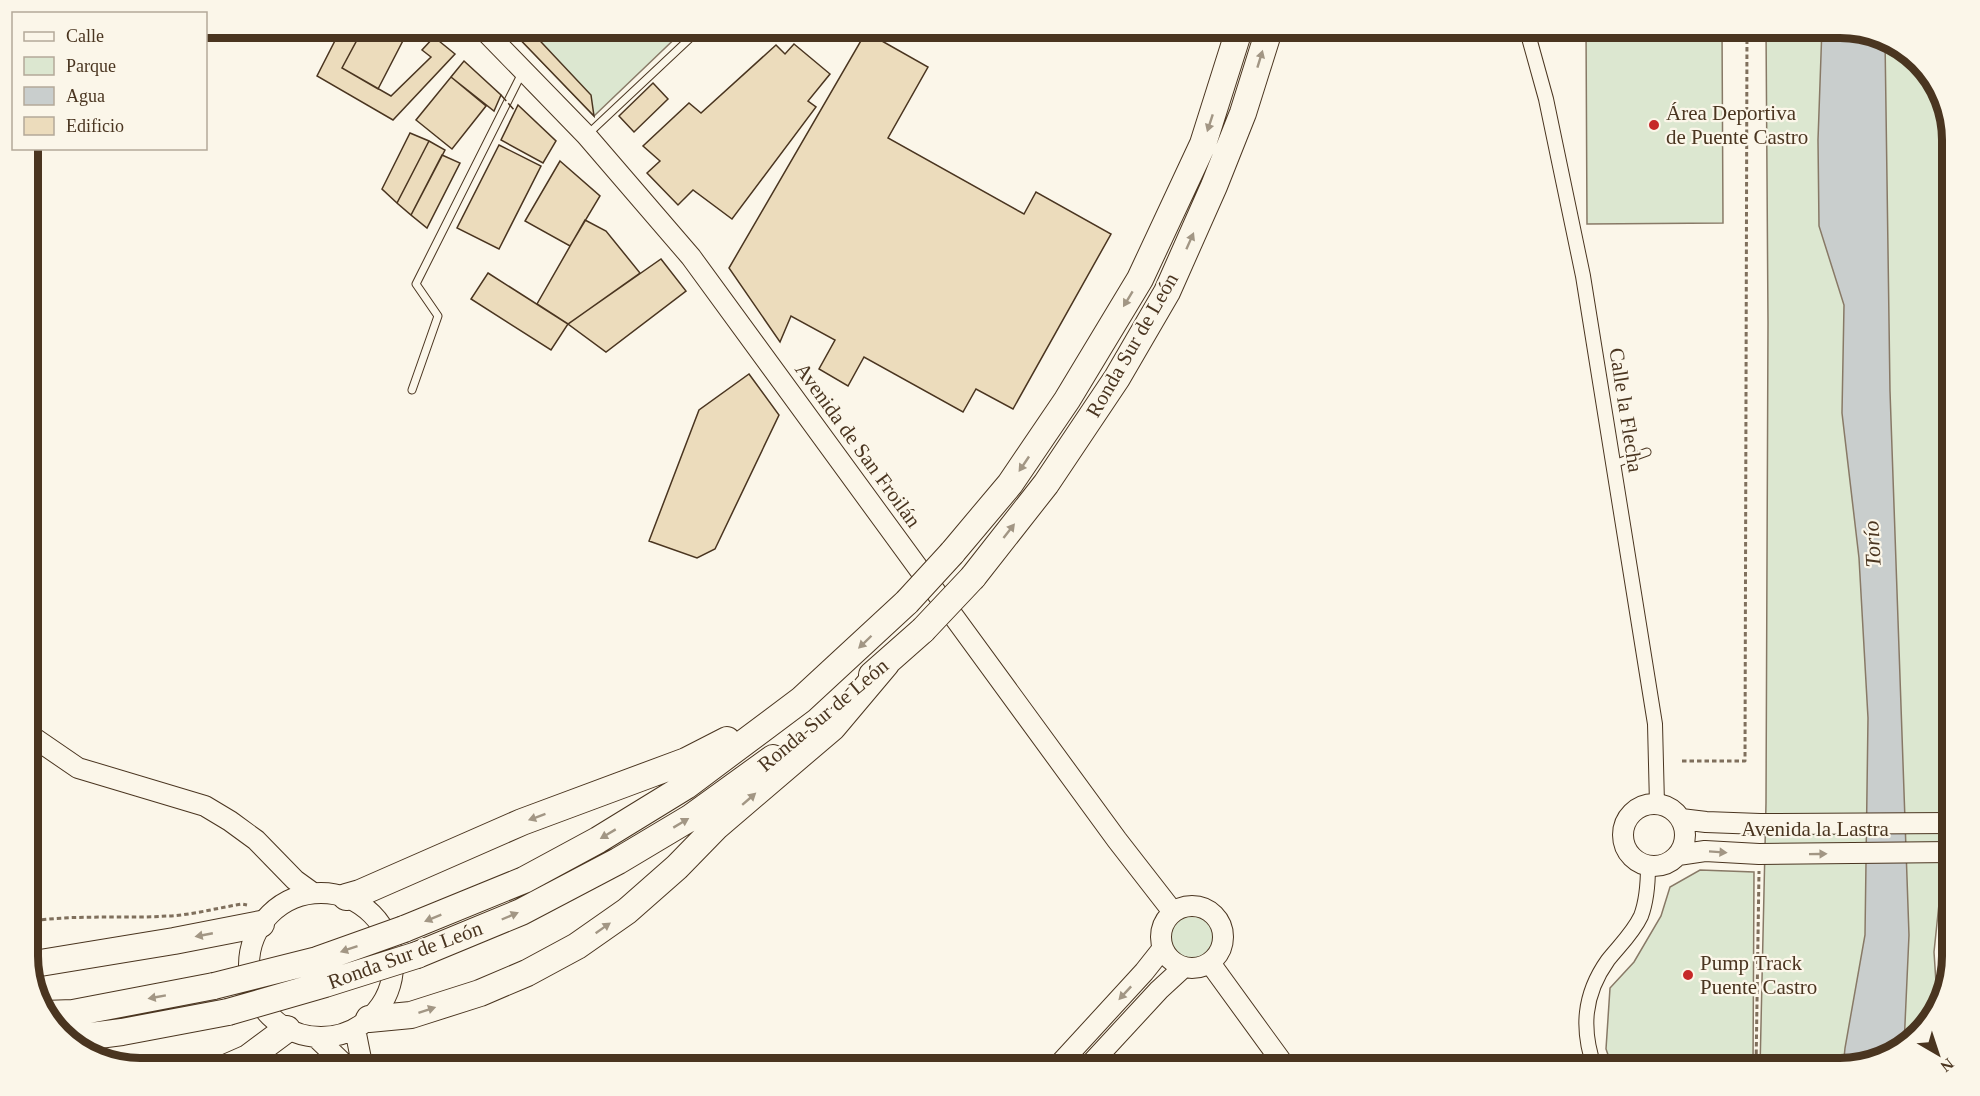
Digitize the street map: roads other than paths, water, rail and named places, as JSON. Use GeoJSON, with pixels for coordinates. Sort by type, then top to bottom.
{"type":"FeatureCollection","features":[{"type":"Feature","properties":{"kind":"highway","name":"Ronda Sur de León"},"geometry":{"type":"LineString","coordinates":[[55,1014],[73,1013],[214,986],[317,960],[404,930],[524,880],[598,840],[686,786],[801,700],[907,602],[952,553],[1010,484],[1067,400],[1140,279],[1203,144],[1237,38]]}},
{"type":"Feature","properties":{"kind":"highway","name":"Ronda Sur de León"},"geometry":{"type":"LineString","coordinates":[[79,1038],[228,1012],[417,955],[521,912],[618,861],[690,818],[762,767],[886,664],[923,630],[973,577],[1046,484],[1117,378],[1167,292],[1214,186],[1243,113],[1267,38]]}},
{"type":"Feature","properties":{"kind":"highway"},"geometry":{"type":"LineString","coordinates":[[362,1024],[411,1015],[480,993],[527,973],[577,946],[635,904],[677,867],[717,826],[833,727],[886,664]]}},
{"type":"Feature","properties":{"kind":"highway"},"geometry":{"type":"LineString","coordinates":[[346,897],[360,893],[522,822],[686,761],[801,700]]}},
{"type":"Feature","properties":{"kind":"highway"},"geometry":{"type":"LineString","coordinates":[[38,962],[174,941],[271,914]]}},
{"type":"Feature","properties":{"kind":"highway"},"geometry":{"type":"LineString","coordinates":[[248,1058],[287,1029]]}},
{"type":"Feature","properties":{"kind":"street","name":"Avenida de San Froilán"},"geometry":{"type":"LineString","coordinates":[[492,38],[586,135],[691,257],[1083,794],[1173,912]]}},
{"type":"Feature","properties":{"kind":"street","name":"Calle la Flecha"},"geometry":{"type":"LineString","coordinates":[[1529,38],[1546,99],[1583,276],[1655,724],[1657,804]]}},
{"type":"Feature","properties":{"kind":"street"},"geometry":{"type":"LineString","coordinates":[[38,741],[78,768],[205,806],[256,840],[295,880],[313,893]]}},
{"type":"Feature","properties":{"kind":"street"},"geometry":{"type":"LineString","coordinates":[[1648,804],[1657,804],[1666,806],[1681,819],[1685,837],[1678,855],[1665,864],[1648,866],[1632,857],[1624,843],[1623,834],[1628,818],[1633,812],[1648,804]]}},
{"type":"Feature","properties":{"kind":"street","name":"Avenida la Lastra"},"geometry":{"type":"LineString","coordinates":[[1681,819],[1760,824],[1942,823]]}},
{"type":"Feature","properties":{"kind":"street","name":"Avenida la Lastra"},"geometry":{"type":"LineString","coordinates":[[1678,855],[1705,851],[1759,860],[1942,852]]}},
{"type":"Feature","properties":{"kind":"street"},"geometry":{"type":"LineString","coordinates":[[271,914],[296,897],[313,893],[335,893],[363,905],[387,933],[393,951],[394,970],[390,988],[382,1005],[362,1024],[336,1036],[316,1037],[287,1029],[261,1006],[253,991],[249,974],[249,956],[253,940],[271,914],[280,891],[276,862]]}},
{"type":"Feature","properties":{"kind":"street"},"geometry":{"type":"LineString","coordinates":[[1592,1058],[1585,1032],[1587,1012],[1599,974],[1627,939],[1641,915],[1647,891],[1648,866]]}},
{"type":"Feature","properties":{"kind":"street"},"geometry":{"type":"LineString","coordinates":[[1192,905],[1202,906],[1213,912],[1224,934],[1223,945],[1218,955],[1210,963],[1193,968],[1184,967],[1171,960],[1162,948],[1161,935],[1164,922],[1173,912],[1192,905]]}},
{"type":"Feature","properties":{"kind":"street"},"geometry":{"type":"LineString","coordinates":[[1065,1058],[1144,972],[1162,948]]}},
{"type":"Feature","properties":{"kind":"street"},"geometry":{"type":"LineString","coordinates":[[1210,963],[1279,1058]]}},
{"type":"Feature","properties":{"kind":"street"},"geometry":{"type":"LineString","coordinates":[[1096,1058],[1159,990],[1184,967]]}},
{"type":"Feature","properties":{"kind":"street"},"geometry":{"type":"LineString","coordinates":[[362,1024],[363,1058]]}},
{"type":"Feature","properties":{"kind":"street"},"geometry":{"type":"LineString","coordinates":[[316,1037],[338,1058]]}},
{"type":"Feature","properties":{"kind":"lane"},"geometry":{"type":"LineString","coordinates":[[586,135],[690,38]]}},
{"type":"Feature","properties":{"kind":"lane"},"geometry":{"type":"LineString","coordinates":[[412,390],[438,316],[416,284],[524,71]]}},
{"type":"Feature","properties":{"kind":"lane"},"geometry":{"type":"LineString","coordinates":[[1614,464],[1647,452]]}},
{"type":"Feature","properties":{"kind":"water","name":"Torío"},"geometry":{"type":"Polygon","coordinates":[[[1822,38],[1854,38],[1885,48],[1890,391],[1909,935],[1904,1036],[1879,1051],[1854,1058],[1844,1058],[1865,935],[1868,718],[1859,558],[1842,413],[1844,305],[1819,226],[1818,140],[1822,38]]]}},
{"type":"Feature","properties":{"kind":"place","name":"Área Deportiva de Puente Castro"},"geometry":{"type":"Point","coordinates":[1654,125]}},
{"type":"Feature","properties":{"kind":"place","name":"Pump Track Puente Castro"},"geometry":{"type":"Point","coordinates":[1688,975]}}]}
